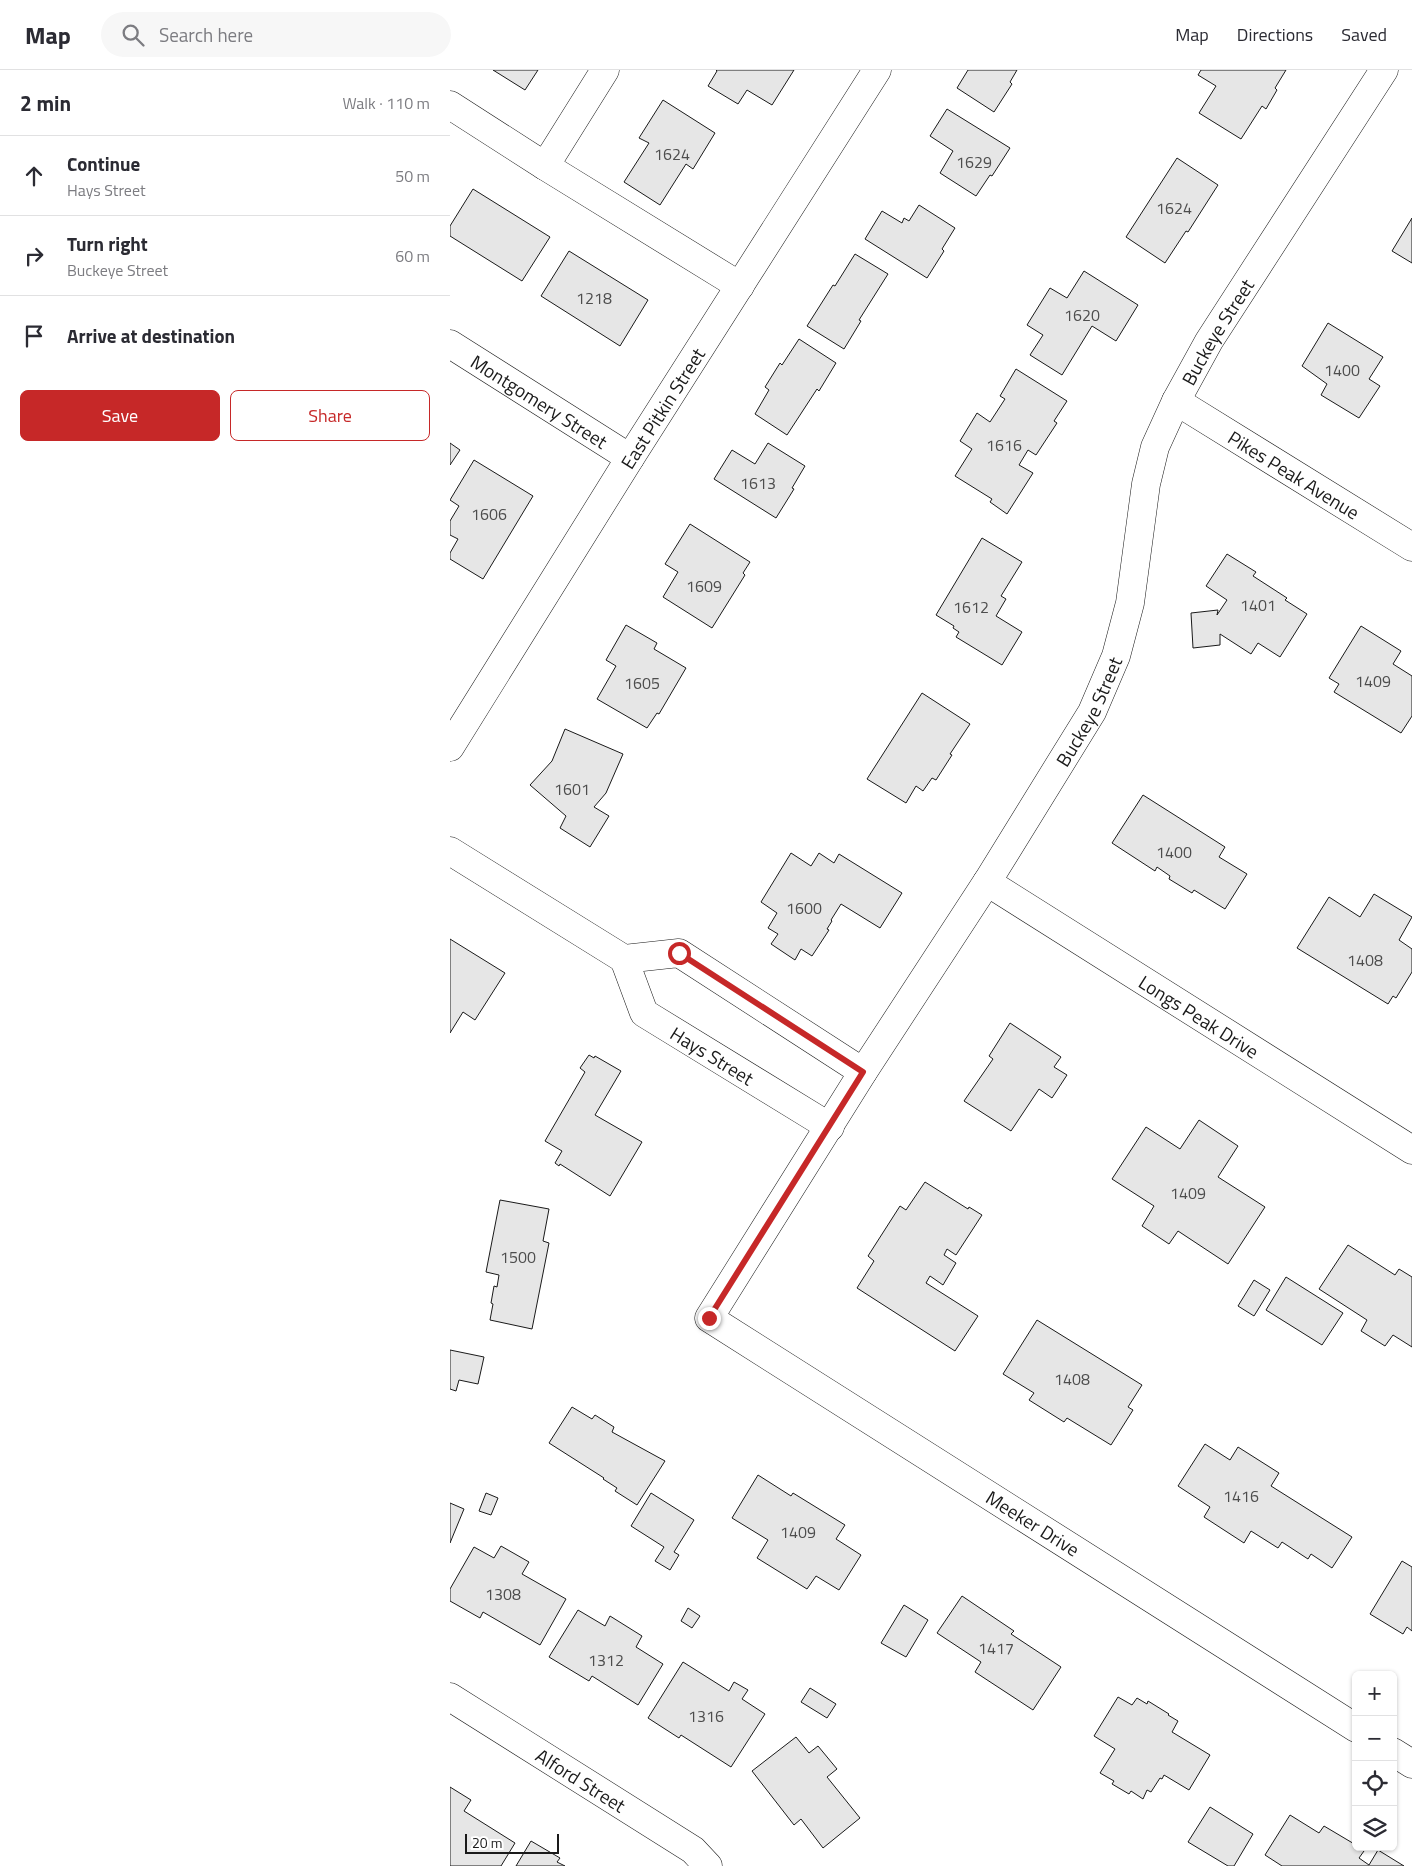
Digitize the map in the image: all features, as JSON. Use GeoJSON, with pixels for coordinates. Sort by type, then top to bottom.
{"type":"FeatureCollection","features":[{"type":"Feature","properties":{"kind":"street"},"geometry":{"type":"LineString","coordinates":[[545,166],[605,70]]}},
{"type":"Feature","properties":{"kind":"street","name":"East Pitkin Street"},"geometry":{"type":"LineString","coordinates":[[450,747],[630,458],[877,70]]}},
{"type":"Feature","properties":{"kind":"street","name":"Buckeye Street"},"geometry":{"type":"LineString","coordinates":[[709,1318],[863,1072],[987,882],[1092,712],[1116,656],[1130,603],[1146,484],[1155,447],[1176,401],[1210,341],[1384,70]]}},
{"type":"Feature","properties":{"kind":"street"},"geometry":{"type":"LineString","coordinates":[[450,105],[740,286]]}},
{"type":"Feature","properties":{"kind":"street","name":"Montgomery Street"},"geometry":{"type":"LineString","coordinates":[[450,344],[630,458]]}},
{"type":"Feature","properties":{"kind":"street","name":"Pikes Peak Avenue"},"geometry":{"type":"LineString","coordinates":[[1176,401],[1412,547]]}},
{"type":"Feature","properties":{"kind":"street"},"geometry":{"type":"LineString","coordinates":[[450,851],[624,959],[679,953],[863,1072]]}},
{"type":"Feature","properties":{"kind":"street","name":"Longs Peak Drive"},"geometry":{"type":"LineString","coordinates":[[987,882],[1412,1150]]}},
{"type":"Feature","properties":{"kind":"street","name":"Hays Street"},"geometry":{"type":"LineString","coordinates":[[624,959],[644,1013],[830,1127]]}},
{"type":"Feature","properties":{"kind":"street","name":"Meeker Drive"},"geometry":{"type":"LineString","coordinates":[[709,1318],[1352,1725]]}},
{"type":"Feature","properties":{"kind":"street","name":"Alford Street"},"geometry":{"type":"LineString","coordinates":[[450,1697],[693,1850],[708,1866]]}},
{"type":"Feature","properties":{"kind":"street"},"geometry":{"type":"LineString","coordinates":[[1397,1755],[1412,1764]]}},
{"type":"Feature","properties":{"kind":"building"},"geometry":{"type":"Polygon","coordinates":[[[493,70],[538,70],[525,90],[493,70]]]}},
{"type":"Feature","properties":{"kind":"building"},"geometry":{"type":"Polygon","coordinates":[[[716,70],[794,70],[772,105],[747,90],[738,104],[708,86],[716,70]]]}},
{"type":"Feature","properties":{"kind":"building"},"geometry":{"type":"Polygon","coordinates":[[[968,70],[1017,70],[1010,82],[1012,84],[994,112],[957,88],[968,70]]]}},
{"type":"Feature","properties":{"kind":"building"},"geometry":{"type":"Polygon","coordinates":[[[1201,70],[1286,70],[1275,88],[1277,90],[1266,109],[1262,106],[1241,139],[1199,113],[1216,86],[1198,75],[1201,70]]]}},
{"type":"Feature","properties":{"kind":"building"},"geometry":{"type":"Polygon","coordinates":[[[663,100],[715,133],[693,169],[686,164],[660,205],[624,182],[649,143],[639,138],[663,100]]]}},
{"type":"Feature","properties":{"kind":"building"},"geometry":{"type":"Polygon","coordinates":[[[947,109],[1010,148],[976,196],[940,173],[953,151],[930,136],[947,109]]]}},
{"type":"Feature","properties":{"kind":"building"},"geometry":{"type":"Polygon","coordinates":[[[1177,158],[1218,185],[1188,232],[1186,231],[1165,263],[1126,237],[1177,158]]]}},
{"type":"Feature","properties":{"kind":"building"},"geometry":{"type":"Polygon","coordinates":[[[473,189],[550,237],[522,281],[450,236],[450,226],[473,189]]]}},
{"type":"Feature","properties":{"kind":"building"},"geometry":{"type":"Polygon","coordinates":[[[919,205],[955,228],[942,249],[944,251],[927,278],[865,239],[882,211],[902,223],[904,218],[909,221],[919,205]]]}},
{"type":"Feature","properties":{"kind":"building"},"geometry":{"type":"Polygon","coordinates":[[[1412,218],[1412,263],[1392,251],[1412,218]]]}},
{"type":"Feature","properties":{"kind":"building"},"geometry":{"type":"Polygon","coordinates":[[[569,251],[648,300],[620,346],[541,296],[569,251]]]}},
{"type":"Feature","properties":{"kind":"building"},"geometry":{"type":"Polygon","coordinates":[[[855,254],[888,274],[859,320],[861,321],[844,349],[807,326],[855,254]]]}},
{"type":"Feature","properties":{"kind":"building"},"geometry":{"type":"Polygon","coordinates":[[[1084,271],[1138,305],[1116,341],[1092,326],[1062,375],[1030,355],[1043,335],[1027,325],[1050,288],[1067,298],[1084,271]]]}},
{"type":"Feature","properties":{"kind":"building"},"geometry":{"type":"Polygon","coordinates":[[[1328,323],[1383,357],[1369,379],[1380,386],[1359,418],[1321,395],[1327,384],[1302,366],[1328,323]]]}},
{"type":"Feature","properties":{"kind":"building"},"geometry":{"type":"Polygon","coordinates":[[[799,339],[836,363],[819,391],[817,389],[787,435],[755,414],[769,390],[765,387],[780,363],[782,365],[799,339]]]}},
{"type":"Feature","properties":{"kind":"building"},"geometry":{"type":"Polygon","coordinates":[[[1016,369],[1067,401],[1054,421],[1057,423],[1036,455],[1028,450],[1019,465],[1033,473],[1007,514],[990,502],[992,499],[955,476],[972,449],[960,441],[977,413],[990,422],[1005,399],[1000,396],[1016,369]]]}},
{"type":"Feature","properties":{"kind":"building"},"geometry":{"type":"Polygon","coordinates":[[[450,443],[460,450],[450,465],[450,443]]]}},
{"type":"Feature","properties":{"kind":"building"},"geometry":{"type":"Polygon","coordinates":[[[768,443],[805,466],[792,488],[794,489],[776,518],[714,479],[732,450],[755,464],[768,443]]]}},
{"type":"Feature","properties":{"kind":"building"},"geometry":{"type":"Polygon","coordinates":[[[474,460],[533,496],[483,579],[450,559],[450,553],[458,539],[450,535],[450,521],[459,506],[450,500],[474,460]]]}},
{"type":"Feature","properties":{"kind":"building"},"geometry":{"type":"Polygon","coordinates":[[[690,524],[750,562],[743,573],[745,575],[712,628],[663,597],[678,572],[665,564],[690,524]]]}},
{"type":"Feature","properties":{"kind":"building"},"geometry":{"type":"Polygon","coordinates":[[[982,538],[1022,562],[1001,596],[1006,599],[996,616],[1022,632],[1002,665],[956,637],[959,632],[953,628],[954,626],[936,615],[982,538]]]}},
{"type":"Feature","properties":{"kind":"building"},"geometry":{"type":"Polygon","coordinates":[[[1227,554],[1256,572],[1253,576],[1287,598],[1285,600],[1307,614],[1280,657],[1258,643],[1251,654],[1220,634],[1220,645],[1193,648],[1191,613],[1218,610],[1217,615],[1227,600],[1206,586],[1227,554]]]}},
{"type":"Feature","properties":{"kind":"building"},"geometry":{"type":"Polygon","coordinates":[[[626,625],[657,643],[654,649],[686,668],[659,714],[657,713],[647,728],[597,699],[616,666],[606,660],[626,625]]]}},
{"type":"Feature","properties":{"kind":"building"},"geometry":{"type":"Polygon","coordinates":[[[1361,626],[1401,651],[1393,664],[1412,676],[1412,716],[1401,733],[1334,692],[1339,684],[1329,678],[1361,626]]]}},
{"type":"Feature","properties":{"kind":"building"},"geometry":{"type":"Polygon","coordinates":[[[922,693],[970,724],[950,754],[952,755],[936,780],[932,778],[923,791],[916,786],[906,803],[867,779],[922,693]]]}},
{"type":"Feature","properties":{"kind":"building"},"geometry":{"type":"Polygon","coordinates":[[[565,729],[623,754],[606,793],[594,807],[609,816],[590,847],[560,828],[566,816],[530,785],[552,761],[565,729]]]}},
{"type":"Feature","properties":{"kind":"building"},"geometry":{"type":"Polygon","coordinates":[[[1143,795],[1225,847],[1219,857],[1247,874],[1225,909],[1194,890],[1192,893],[1169,879],[1170,876],[1157,867],[1155,871],[1112,843],[1143,795]]]}},
{"type":"Feature","properties":{"kind":"building"},"geometry":{"type":"Polygon","coordinates":[[[791,853],[811,866],[819,853],[834,863],[839,854],[902,893],[880,928],[841,904],[831,920],[827,929],[829,930],[812,956],[801,949],[795,960],[771,944],[778,934],[768,928],[777,913],[761,902],[791,853]]]}},
{"type":"Feature","properties":{"kind":"building"},"geometry":{"type":"Polygon","coordinates":[[[1374,894],[1412,917],[1399,940],[1412,949],[1412,972],[1396,998],[1393,996],[1388,1004],[1297,948],[1329,897],[1360,917],[1374,894]]]}},
{"type":"Feature","properties":{"kind":"building"},"geometry":{"type":"Polygon","coordinates":[[[450,939],[505,973],[475,1020],[463,1012],[450,1033],[450,939]]]}},
{"type":"Feature","properties":{"kind":"building"},"geometry":{"type":"Polygon","coordinates":[[[1010,1023],[1061,1057],[1054,1067],[1067,1075],[1052,1098],[1039,1089],[1011,1131],[964,1101],[993,1059],[989,1056],[1010,1023]]]}},
{"type":"Feature","properties":{"kind":"building"},"geometry":{"type":"Polygon","coordinates":[[[589,1055],[594,1058],[595,1056],[621,1071],[595,1115],[642,1142],[610,1196],[560,1164],[559,1166],[555,1163],[562,1151],[545,1141],[585,1072],[580,1068],[589,1055]]]}},
{"type":"Feature","properties":{"kind":"building"},"geometry":{"type":"Polygon","coordinates":[[[1199,1120],[1238,1146],[1218,1177],[1265,1207],[1228,1264],[1178,1231],[1169,1244],[1142,1226],[1154,1206],[1112,1179],[1146,1127],[1180,1149],[1199,1120]]]}},
{"type":"Feature","properties":{"kind":"building"},"geometry":{"type":"Polygon","coordinates":[[[925,1182],[968,1209],[969,1207],[982,1215],[956,1255],[947,1249],[944,1255],[956,1263],[943,1285],[930,1276],[926,1283],[978,1316],[955,1351],[857,1288],[874,1261],[868,1256],[900,1206],[906,1210],[925,1182]]]}},
{"type":"Feature","properties":{"kind":"building"},"geometry":{"type":"Polygon","coordinates":[[[500,1200],[549,1209],[543,1241],[549,1243],[532,1329],[490,1320],[494,1286],[497,1287],[499,1275],[486,1272],[500,1200]]]}},
{"type":"Feature","properties":{"kind":"building"},"geometry":{"type":"Polygon","coordinates":[[[1348,1245],[1395,1275],[1399,1269],[1412,1277],[1412,1347],[1393,1335],[1385,1346],[1361,1331],[1367,1320],[1319,1289],[1348,1245]]]}},
{"type":"Feature","properties":{"kind":"building"},"geometry":{"type":"Polygon","coordinates":[[[1286,1277],[1343,1313],[1322,1345],[1266,1310],[1286,1277]]]}},
{"type":"Feature","properties":{"kind":"building"},"geometry":{"type":"Polygon","coordinates":[[[1254,1280],[1270,1290],[1254,1316],[1238,1306],[1254,1280]]]}},
{"type":"Feature","properties":{"kind":"building"},"geometry":{"type":"Polygon","coordinates":[[[1037,1320],[1142,1385],[1128,1407],[1133,1410],[1111,1445],[1067,1418],[1064,1422],[1029,1400],[1034,1393],[1003,1374],[1037,1320]]]}},
{"type":"Feature","properties":{"kind":"building"},"geometry":{"type":"Polygon","coordinates":[[[450,1350],[484,1357],[478,1384],[459,1380],[456,1391],[450,1389],[450,1350]]]}},
{"type":"Feature","properties":{"kind":"building"},"geometry":{"type":"Polygon","coordinates":[[[572,1407],[592,1419],[595,1415],[614,1427],[612,1432],[665,1461],[637,1505],[615,1491],[617,1488],[604,1478],[549,1443],[572,1407]]]}},
{"type":"Feature","properties":{"kind":"building"},"geometry":{"type":"Polygon","coordinates":[[[1205,1444],[1230,1460],[1238,1447],[1279,1473],[1271,1486],[1352,1537],[1332,1568],[1311,1554],[1308,1559],[1282,1542],[1278,1548],[1251,1531],[1244,1543],[1204,1517],[1210,1507],[1178,1486],[1205,1444]]]}},
{"type":"Feature","properties":{"kind":"building"},"geometry":{"type":"Polygon","coordinates":[[[758,1475],[791,1496],[793,1493],[845,1525],[836,1539],[861,1555],[839,1590],[816,1576],[807,1589],[757,1558],[768,1540],[732,1518],[758,1475]]]}},
{"type":"Feature","properties":{"kind":"building"},"geometry":{"type":"Polygon","coordinates":[[[486,1493],[498,1498],[491,1515],[479,1511],[486,1493]]]}},
{"type":"Feature","properties":{"kind":"building"},"geometry":{"type":"Polygon","coordinates":[[[651,1493],[694,1520],[674,1552],[679,1555],[670,1570],[655,1561],[664,1547],[631,1526],[651,1493]]]}},
{"type":"Feature","properties":{"kind":"building"},"geometry":{"type":"Polygon","coordinates":[[[450,1503],[464,1509],[450,1543],[450,1503]]]}},
{"type":"Feature","properties":{"kind":"building"},"geometry":{"type":"Polygon","coordinates":[[[501,1546],[529,1562],[522,1574],[566,1599],[540,1645],[483,1612],[480,1618],[450,1601],[450,1589],[474,1547],[494,1558],[501,1546]]]}},
{"type":"Feature","properties":{"kind":"building"},"geometry":{"type":"Polygon","coordinates":[[[1402,1561],[1412,1567],[1412,1631],[1407,1627],[1403,1634],[1370,1614],[1402,1561]]]}},
{"type":"Feature","properties":{"kind":"building"},"geometry":{"type":"Polygon","coordinates":[[[962,1596],[1014,1631],[1011,1634],[1061,1667],[1033,1710],[975,1672],[981,1662],[937,1633],[962,1596]]]}},
{"type":"Feature","properties":{"kind":"building"},"geometry":{"type":"Polygon","coordinates":[[[904,1605],[928,1620],[906,1657],[881,1643],[904,1605]]]}},
{"type":"Feature","properties":{"kind":"building"},"geometry":{"type":"Polygon","coordinates":[[[688,1608],[700,1616],[692,1628],[681,1621],[688,1608]]]}},
{"type":"Feature","properties":{"kind":"building"},"geometry":{"type":"Polygon","coordinates":[[[578,1610],[605,1626],[610,1616],[642,1636],[636,1647],[663,1664],[638,1705],[592,1676],[589,1681],[549,1657],[578,1610]]]}},
{"type":"Feature","properties":{"kind":"building"},"geometry":{"type":"Polygon","coordinates":[[[683,1662],[729,1691],[734,1682],[748,1690],[742,1699],[765,1714],[731,1767],[681,1735],[679,1738],[648,1718],[683,1662]]]}},
{"type":"Feature","properties":{"kind":"building"},"geometry":{"type":"Polygon","coordinates":[[[810,1688],[836,1704],[827,1718],[801,1702],[810,1688]]]}},
{"type":"Feature","properties":{"kind":"building"},"geometry":{"type":"Polygon","coordinates":[[[1118,1697],[1132,1705],[1137,1698],[1147,1704],[1148,1701],[1169,1714],[1178,1721],[1172,1732],[1210,1755],[1189,1790],[1164,1775],[1151,1792],[1147,1790],[1143,1799],[1131,1791],[1129,1794],[1112,1784],[1114,1781],[1100,1773],[1115,1749],[1094,1736],[1118,1697]]]}},
{"type":"Feature","properties":{"kind":"building"},"geometry":{"type":"Polygon","coordinates":[[[796,1737],[809,1753],[818,1746],[837,1769],[827,1777],[860,1818],[823,1848],[801,1819],[794,1825],[752,1771],[796,1737]]]}},
{"type":"Feature","properties":{"kind":"building"},"geometry":{"type":"Polygon","coordinates":[[[450,1787],[471,1800],[464,1811],[515,1843],[501,1866],[450,1866],[450,1787]]]}},
{"type":"Feature","properties":{"kind":"building"},"geometry":{"type":"Polygon","coordinates":[[[1210,1807],[1253,1834],[1234,1866],[1228,1866],[1188,1842],[1210,1807]]]}},
{"type":"Feature","properties":{"kind":"building"},"geometry":{"type":"Polygon","coordinates":[[[1290,1815],[1319,1833],[1324,1826],[1352,1843],[1352,1851],[1364,1851],[1359,1858],[1369,1865],[1377,1851],[1380,1851],[1404,1866],[1282,1866],[1265,1855],[1290,1815]]]}},
{"type":"Feature","properties":{"kind":"building"},"geometry":{"type":"Polygon","coordinates":[[[531,1841],[560,1858],[557,1862],[565,1866],[516,1866],[531,1841]]]}},
{"type":"Feature","properties":{"kind":"route"},"geometry":{"type":"LineString","coordinates":[[679,953],[863,1072],[709,1318]]}}]}
